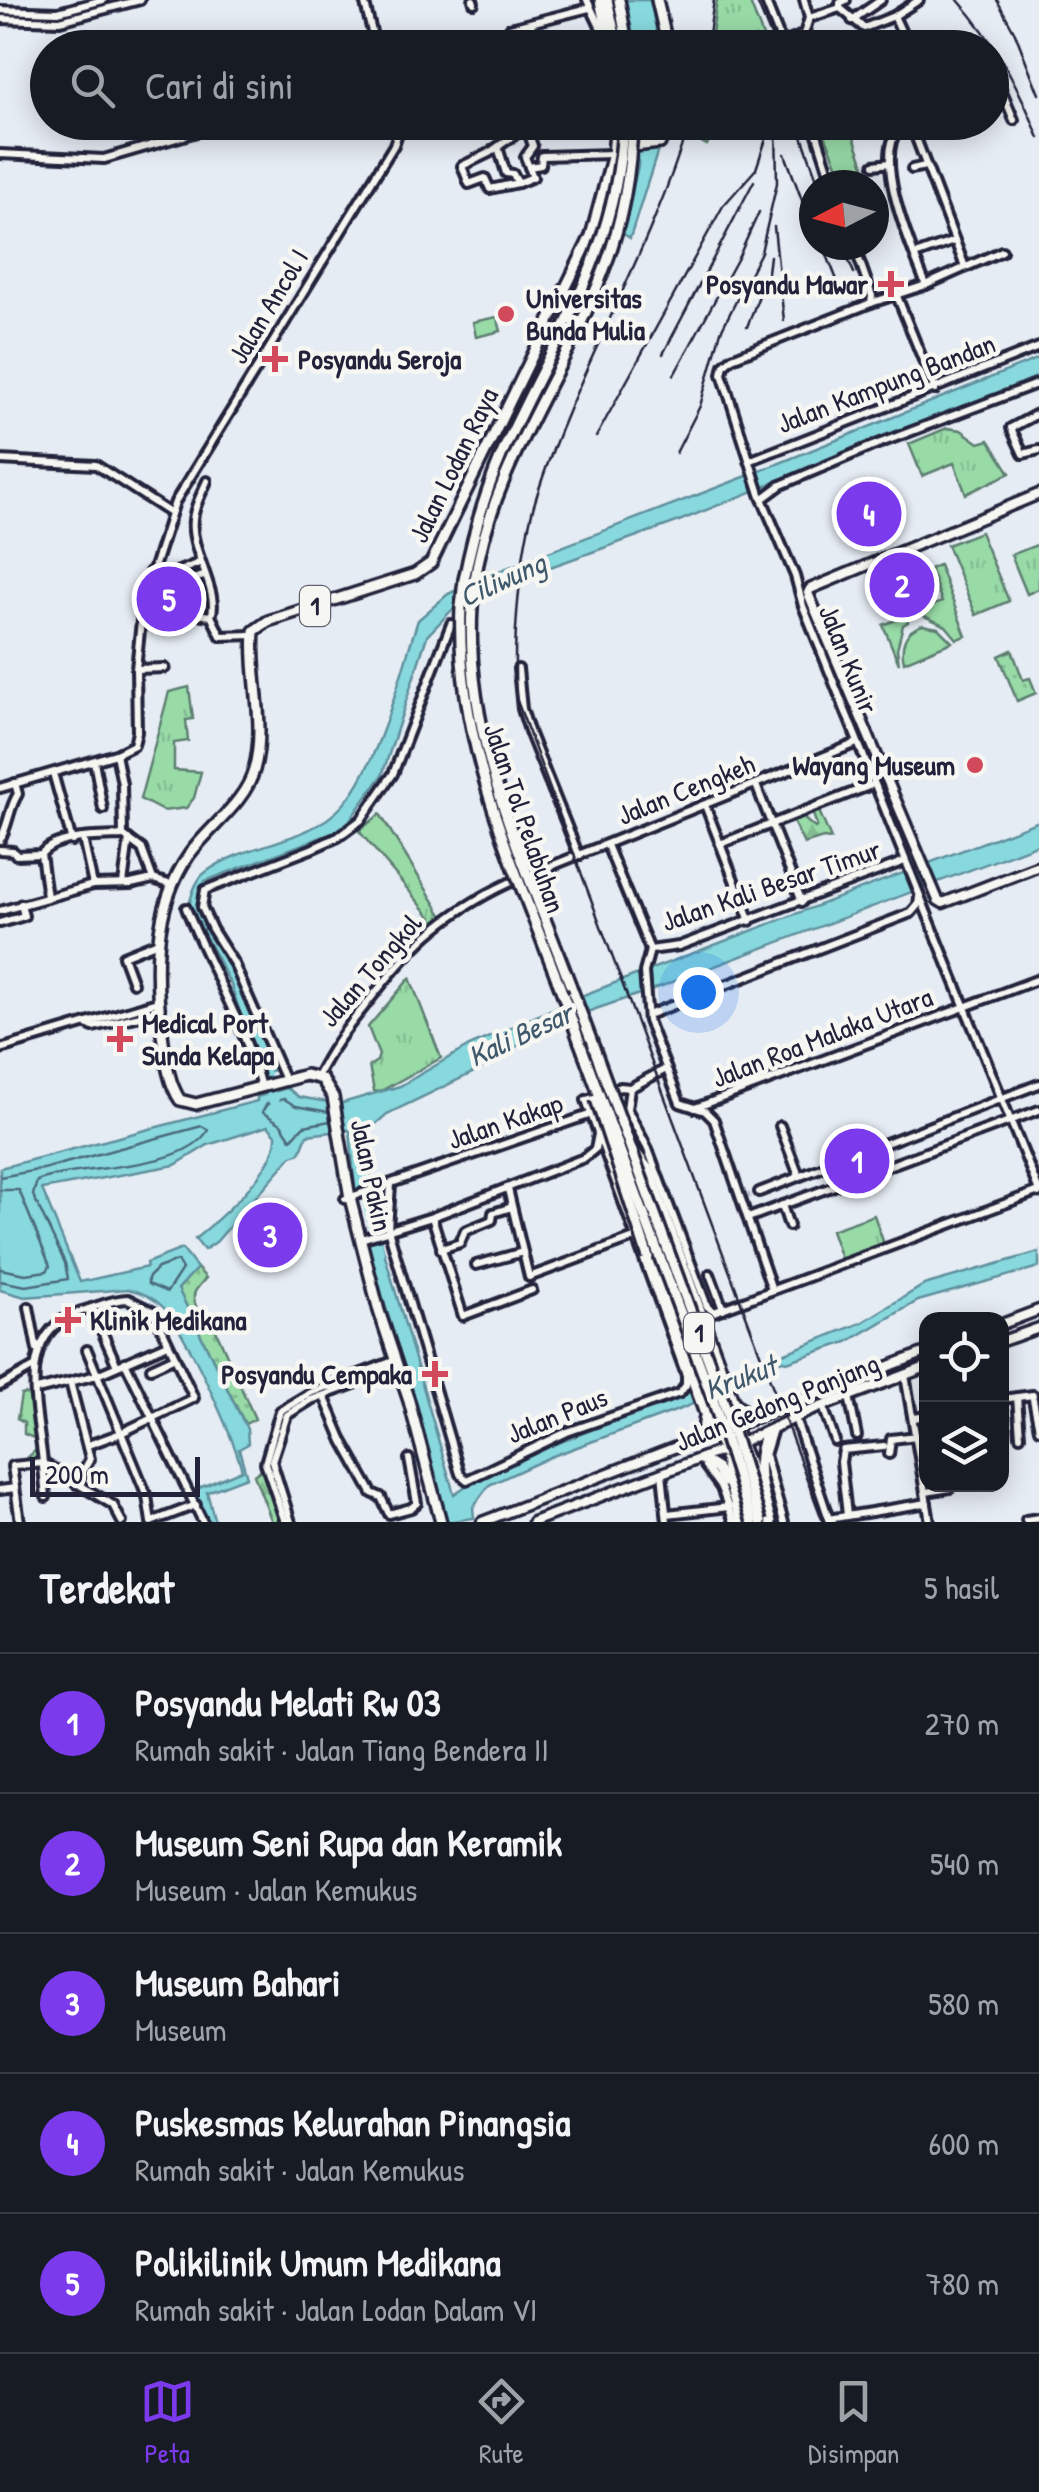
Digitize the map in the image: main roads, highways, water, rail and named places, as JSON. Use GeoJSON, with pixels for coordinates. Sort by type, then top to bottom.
{"type":"FeatureCollection","features":[{"type":"Feature","properties":{"kind":"highway"},"geometry":{"type":"LineString","coordinates":[[603,0],[607,30]]}},
{"type":"Feature","properties":{"kind":"highway"},"geometry":{"type":"LineString","coordinates":[[603,0],[612,30]]}},
{"type":"Feature","properties":{"kind":"highway"},"geometry":{"type":"LineString","coordinates":[[619,0],[625,30]]}},
{"type":"Feature","properties":{"kind":"highway"},"geometry":{"type":"LineString","coordinates":[[656,0],[664,30]]}},
{"type":"Feature","properties":{"kind":"highway","name":"Jalan Lodan Raya"},"geometry":{"type":"LineString","coordinates":[[262,1086],[189,1104],[180,1100],[174,1091],[158,1007],[158,942],[172,885],[190,854],[244,792],[253,773],[259,732],[255,629],[268,621],[421,572],[432,563],[590,236],[616,140]]}},
{"type":"Feature","properties":{"kind":"highway","name":"Jalan Tol Pelabuhan"},"geometry":{"type":"LineString","coordinates":[[619,140],[618,177],[607,226],[581,296],[492,478],[470,548],[460,623],[466,708],[478,765],[714,1403],[752,1522]]}},
{"type":"Feature","properties":{"kind":"highway","name":"Jalan Tol Pelabuhan"},"geometry":{"type":"LineString","coordinates":[[630,140],[626,188],[608,260],[498,492],[478,564],[470,633],[477,706],[498,788],[722,1397],[761,1522]]}},
{"type":"Feature","properties":{"kind":"highway"},"geometry":{"type":"LineString","coordinates":[[615,150],[660,144],[661,140]]}},
{"type":"Feature","properties":{"kind":"highway"},"geometry":{"type":"LineString","coordinates":[[580,1042],[602,1121],[704,1409],[724,1450],[731,1502]]}},
{"type":"Feature","properties":{"kind":"highway","name":"Jalan Pakin"},"geometry":{"type":"LineString","coordinates":[[262,1086],[318,1076],[331,1096],[349,1198],[441,1522]]}},
{"type":"Feature","properties":{"kind":"highway"},"geometry":{"type":"LineString","coordinates":[[631,1146],[648,1169],[732,1399],[736,1425],[771,1522]]}},
{"type":"Feature","properties":{"kind":"highway","name":"Jalan Pakin"},"geometry":{"type":"LineString","coordinates":[[349,1198],[363,1238],[374,1294]]}},
{"type":"Feature","properties":{"kind":"highway"},"geometry":{"type":"LineString","coordinates":[[732,1399],[751,1419]]}},
{"type":"Feature","properties":{"kind":"highway"},"geometry":{"type":"LineString","coordinates":[[702,1438],[704,1409]]}},
{"type":"Feature","properties":{"kind":"highway"},"geometry":{"type":"LineString","coordinates":[[762,1494],[759,1461],[770,1430]]}},
{"type":"Feature","properties":{"kind":"highway"},"geometry":{"type":"LineString","coordinates":[[698,1460],[717,1469],[737,1522]]}},
{"type":"Feature","properties":{"kind":"main road","name":"Jalan Kunir"},"geometry":{"type":"LineString","coordinates":[[1039,494],[808,593],[938,900],[943,903],[1039,866]]}},
{"type":"Feature","properties":{"kind":"main road"},"geometry":{"type":"LineString","coordinates":[[1009,1321],[1039,1310]]}},
{"type":"Feature","properties":{"kind":"main road"},"geometry":{"type":"LineString","coordinates":[[1009,1339],[1039,1328]]}},
{"type":"Feature","properties":{"kind":"main road","name":"Jalan Gedong Panjang"},"geometry":{"type":"LineString","coordinates":[[482,1522],[919,1355]]}},
{"type":"Feature","properties":{"kind":"main road"},"geometry":{"type":"LineString","coordinates":[[901,1362],[905,1375]]}},
{"type":"Feature","properties":{"kind":"main road","name":"Jalan Gedong Panjang"},"geometry":{"type":"LineString","coordinates":[[533,1522],[560,1515],[919,1370]]}},
{"type":"Feature","properties":{"kind":"main road"},"geometry":{"type":"LineString","coordinates":[[560,1492],[560,1515]]}},
{"type":"Feature","properties":{"kind":"water"},"geometry":{"type":"Polygon","coordinates":[[[622,0],[650,0],[656,30],[629,30],[622,0]]]}},
{"type":"Feature","properties":{"kind":"water"},"geometry":{"type":"Polygon","coordinates":[[[639,140],[659,140],[630,238],[622,233],[638,166],[639,140]]]}},
{"type":"Feature","properties":{"kind":"water"},"geometry":{"type":"Polygon","coordinates":[[[1039,358],[1039,376],[674,523],[488,589],[451,611],[427,636],[382,776],[343,829],[205,881],[198,897],[200,910],[248,999],[278,1069],[260,1074],[231,985],[189,905],[193,892],[203,875],[222,862],[312,828],[343,805],[378,742],[418,620],[448,594],[486,576],[1039,358]]]}},
{"type":"Feature","properties":{"kind":"water","name":"Kali Besar"},"geometry":{"type":"Polygon","coordinates":[[[1039,821],[1039,844],[549,1025],[489,1065],[387,1114],[370,1129],[367,1147],[373,1187],[355,1190],[350,1130],[307,1135],[300,1153],[292,1156],[216,1242],[204,1250],[195,1239],[245,1192],[268,1162],[276,1135],[268,1126],[208,1145],[175,1165],[42,1189],[80,1282],[147,1267],[146,1263],[182,1249],[197,1268],[178,1289],[247,1429],[248,1444],[239,1449],[247,1477],[207,1492],[215,1522],[206,1522],[192,1491],[242,1470],[208,1385],[163,1307],[147,1295],[128,1289],[25,1297],[0,1290],[0,1168],[257,1101],[257,1097],[287,1088],[299,1097],[339,1104],[400,1086],[469,1046],[586,994],[1039,821]]]}},
{"type":"Feature","properties":{"kind":"water","name":"Krukut"},"geometry":{"type":"Polygon","coordinates":[[[380,1238],[454,1494],[488,1471],[861,1323],[924,1285],[1039,1252],[1039,1267],[918,1301],[847,1342],[787,1362],[782,1360],[686,1407],[550,1457],[489,1485],[473,1507],[474,1518],[446,1522],[366,1242],[380,1238]]]}},
{"type":"Feature","properties":{"kind":"waterway","name":"Ciliwung"},"geometry":{"type":"LineString","coordinates":[[261,1062],[274,1102]]}},
{"type":"Feature","properties":{"kind":"waterway"},"geometry":{"type":"LineString","coordinates":[[364,1186],[379,1252]]}},
{"type":"Feature","properties":{"kind":"tunnel"},"geometry":{"type":"LineString","coordinates":[[745,1197],[759,1192]]}},
{"type":"Feature","properties":{"kind":"railway"},"geometry":{"type":"LineString","coordinates":[[710,30],[714,0]]}},
{"type":"Feature","properties":{"kind":"railway"},"geometry":{"type":"LineString","coordinates":[[756,0],[768,30]]}},
{"type":"Feature","properties":{"kind":"railway"},"geometry":{"type":"LineString","coordinates":[[958,0],[981,30]]}},
{"type":"Feature","properties":{"kind":"railway"},"geometry":{"type":"LineString","coordinates":[[997,0],[1039,94]]}},
{"type":"Feature","properties":{"kind":"railway"},"geometry":{"type":"LineString","coordinates":[[1009,73],[1039,138]]}},
{"type":"Feature","properties":{"kind":"railway"},"geometry":{"type":"LineString","coordinates":[[683,140],[655,217],[573,401],[537,495],[519,595],[516,698],[823,1522]]}},
{"type":"Feature","properties":{"kind":"railway"},"geometry":{"type":"LineString","coordinates":[[596,437],[723,206],[756,169],[766,140]]}},
{"type":"Feature","properties":{"kind":"railway"},"geometry":{"type":"LineString","coordinates":[[676,453],[700,406],[721,331],[761,252],[777,183],[776,140]]}},
{"type":"Feature","properties":{"kind":"railway"},"geometry":{"type":"LineString","coordinates":[[803,140],[814,170]]}},
{"type":"Feature","properties":{"kind":"railway"},"geometry":{"type":"LineString","coordinates":[[785,154],[799,192]]}},
{"type":"Feature","properties":{"kind":"railway"},"geometry":{"type":"LineString","coordinates":[[663,354],[754,181]]}},
{"type":"Feature","properties":{"kind":"railway"},"geometry":{"type":"LineString","coordinates":[[674,375],[759,212]]}},
{"type":"Feature","properties":{"kind":"railway"},"geometry":{"type":"LineString","coordinates":[[774,227],[784,321]]}},
{"type":"Feature","properties":{"kind":"railway"},"geometry":{"type":"LineString","coordinates":[[747,327],[768,272],[770,256]]}},
{"type":"Feature","properties":{"kind":"railway"},"geometry":{"type":"LineString","coordinates":[[829,260],[843,295]]}},
{"type":"Feature","properties":{"kind":"railway"},"geometry":{"type":"LineString","coordinates":[[848,260],[854,273]]}},
{"type":"Feature","properties":{"kind":"place","name":"Posyandu Mawar"},"geometry":{"type":"Point","coordinates":[891,284]}},
{"type":"Feature","properties":{"kind":"place","name":"Universitas Bunda Mulia"},"geometry":{"type":"Point","coordinates":[506,314]}},
{"type":"Feature","properties":{"kind":"place","name":"Posyandu Seroja"},"geometry":{"type":"Point","coordinates":[275,359]}},
{"type":"Feature","properties":{"kind":"place","name":"Puskesmas Kelurahan Pinangsia"},"geometry":{"type":"Point","coordinates":[869,514]}},
{"type":"Feature","properties":{"kind":"place","name":"Museum Seni Rupa dan Keramik"},"geometry":{"type":"Point","coordinates":[902,585]}},
{"type":"Feature","properties":{"kind":"place","name":"Polikilinik Umum Medikana"},"geometry":{"type":"Point","coordinates":[169,599]}},
{"type":"Feature","properties":{"kind":"place","name":"Wayang Museum"},"geometry":{"type":"Point","coordinates":[975,765]}},
{"type":"Feature","properties":{"kind":"place","name":"Medical Port Sunda Kelapa"},"geometry":{"type":"Point","coordinates":[120,1039]}},
{"type":"Feature","properties":{"kind":"place","name":"Posyandu Melati Rw 03"},"geometry":{"type":"Point","coordinates":[857,1161]}},
{"type":"Feature","properties":{"kind":"place","name":"Museum Bahari"},"geometry":{"type":"Point","coordinates":[270,1235]}},
{"type":"Feature","properties":{"kind":"place","name":"Klinik Medikana"},"geometry":{"type":"Point","coordinates":[68,1320]}},
{"type":"Feature","properties":{"kind":"place","name":"Posyandu Cempaka"},"geometry":{"type":"Point","coordinates":[435,1374]}}]}
